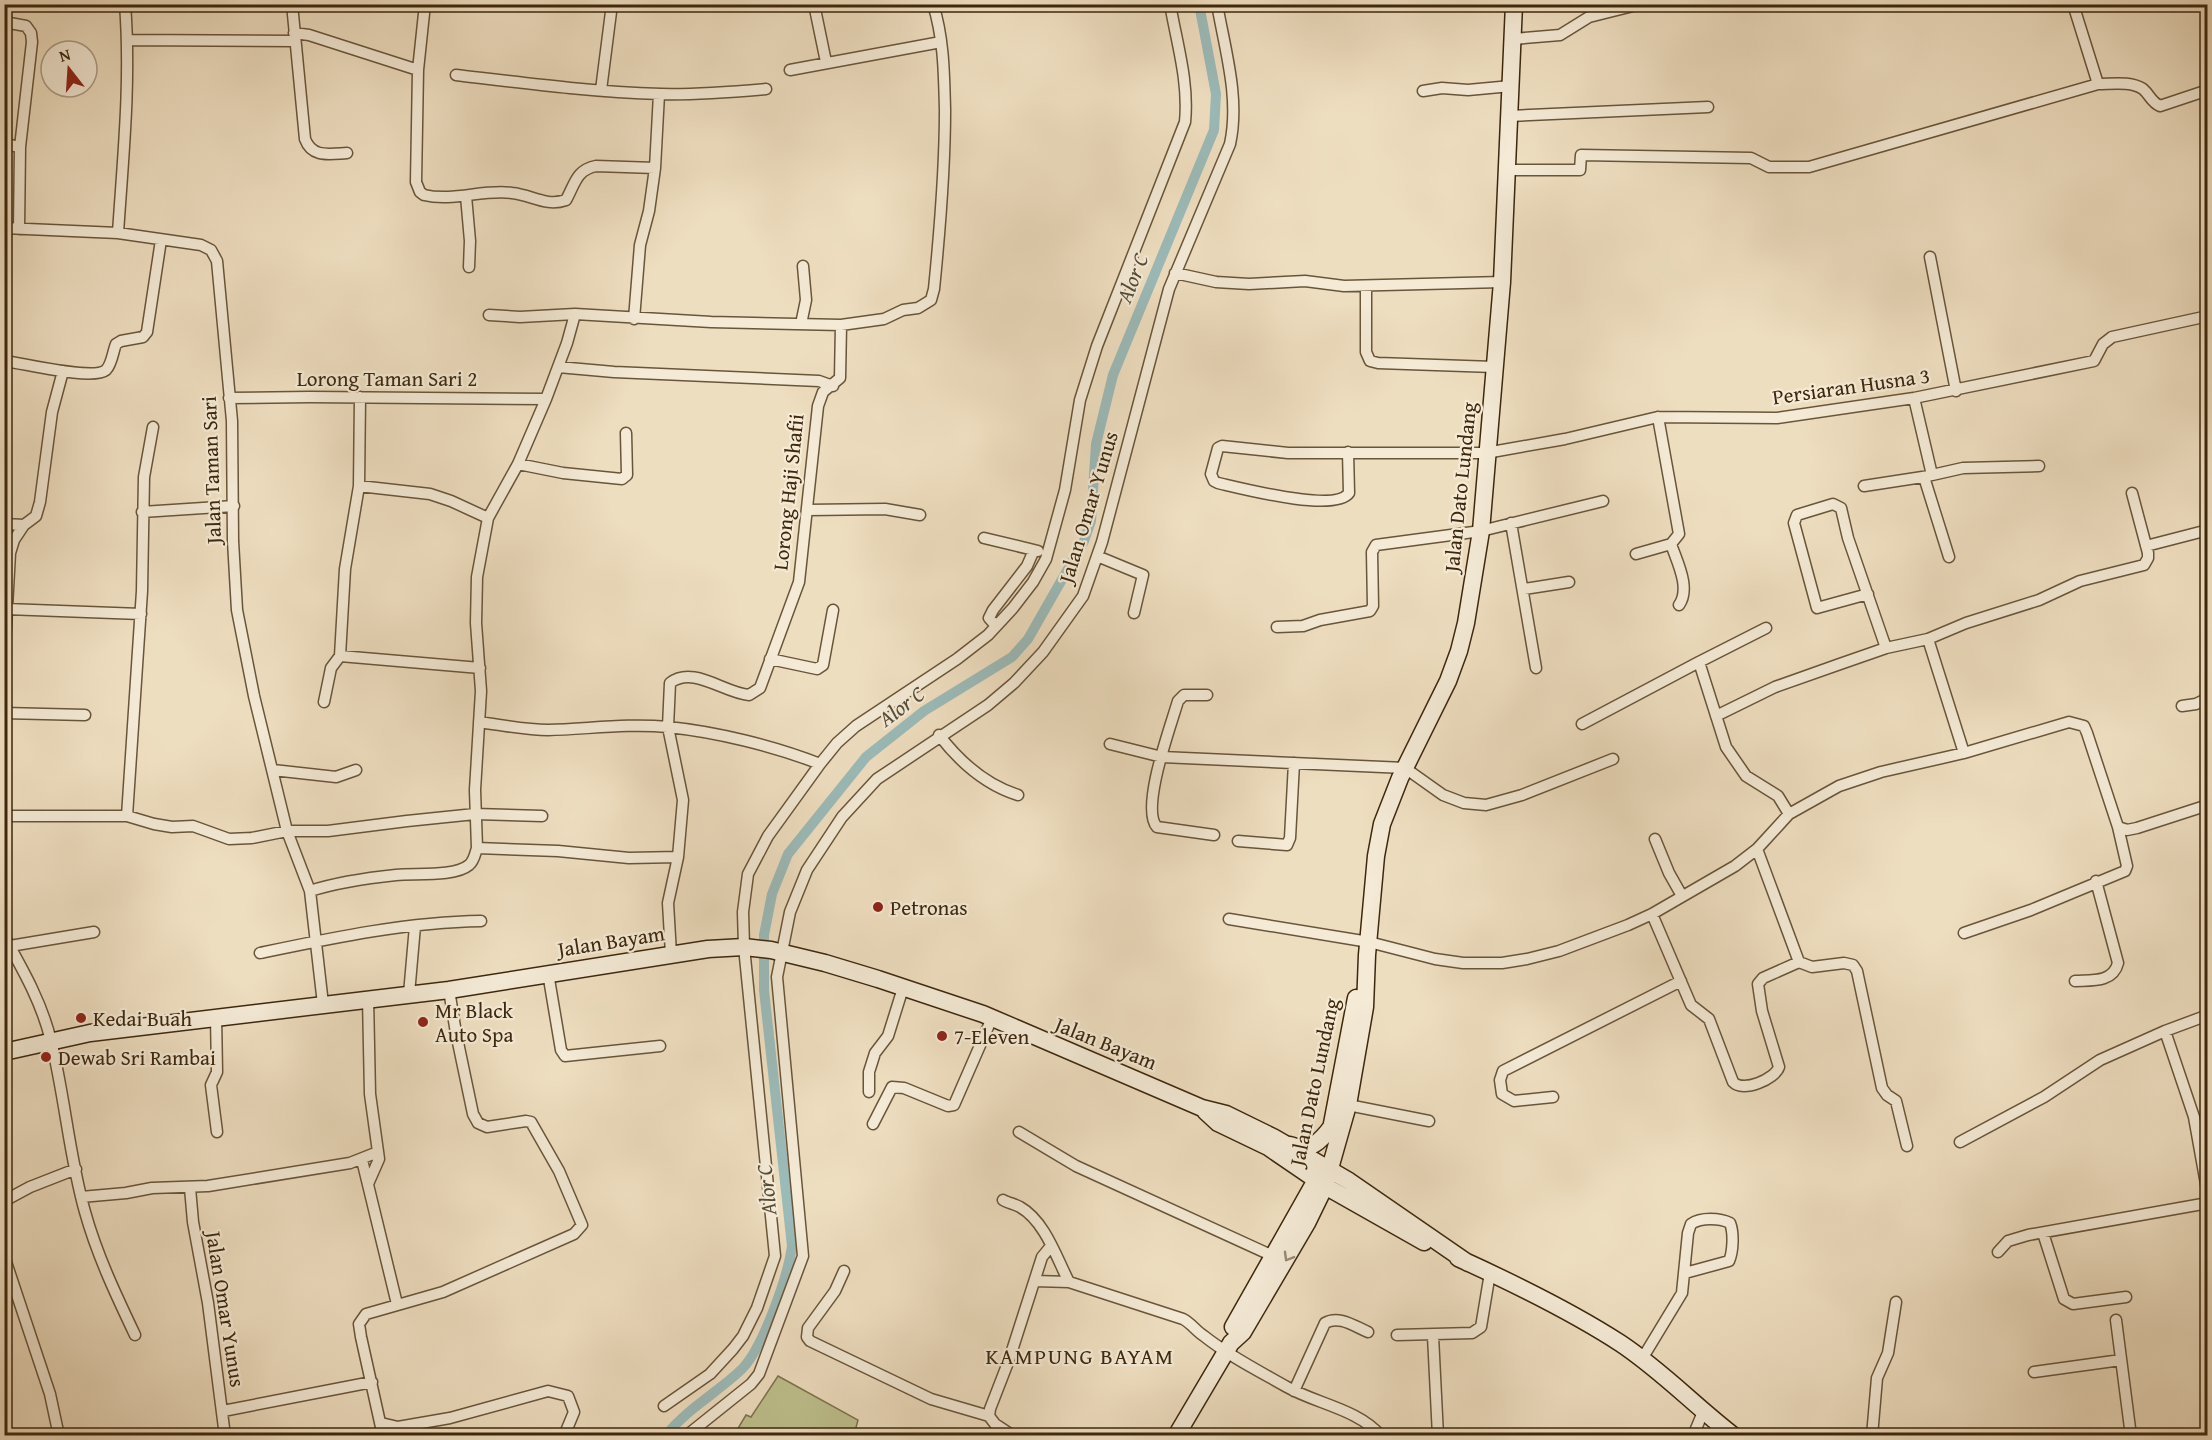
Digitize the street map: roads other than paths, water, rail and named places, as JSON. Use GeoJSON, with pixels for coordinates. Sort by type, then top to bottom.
{"type":"FeatureCollection","features":[{"type":"Feature","properties":{"kind":"main road","name":"Jalan Dato Lundang"},"geometry":{"type":"LineString","coordinates":[[1337,1126],[1348,1105],[1365,1007],[1376,856],[1382,824],[1387,806],[1448,681],[1459,651],[1470,603],[1480,531],[1503,282],[1514,4]]}},
{"type":"Feature","properties":{"kind":"main road","name":"Jalan Bayam"},"geometry":{"type":"LineString","coordinates":[[4,1052],[90,1033],[216,1016],[449,990],[671,954],[747,947],[776,951],[825,963],[992,1018],[1202,1108],[1218,1123],[1270,1142],[1323,1176]]}},
{"type":"Feature","properties":{"kind":"main road","name":"Jalan Dato Lundang"},"geometry":{"type":"LineString","coordinates":[[1176,1436],[1229,1347],[1243,1332],[1323,1176],[1337,1126],[1354,1005],[1368,949]]}},
{"type":"Feature","properties":{"kind":"main road"},"geometry":{"type":"LineString","coordinates":[[1270,1142],[1299,1149],[1310,1148],[1337,1126]]}},
{"type":"Feature","properties":{"kind":"main road"},"geometry":{"type":"LineString","coordinates":[[1337,1126],[1344,1173],[1349,1181],[1468,1263]]}},
{"type":"Feature","properties":{"kind":"main road"},"geometry":{"type":"LineString","coordinates":[[1270,1142],[1295,1174],[1299,1186],[1300,1222],[1330,1205],[1342,1204],[1371,1214],[1432,1247],[1490,1273],[1576,1317],[1641,1359],[1734,1436]]}},
{"type":"Feature","properties":{"kind":"main road"},"geometry":{"type":"LineString","coordinates":[[1323,1176],[1349,1181]]}},
{"type":"Feature","properties":{"kind":"main road"},"geometry":{"type":"LineString","coordinates":[[1323,1176],[1371,1214]]}},
{"type":"Feature","properties":{"kind":"main road","name":"Jalan Dato Lundang"},"geometry":{"type":"LineString","coordinates":[[1229,1347],[1232,1329],[1273,1256],[1300,1222]]}},
{"type":"Feature","properties":{"kind":"street"},"geometry":{"type":"LineString","coordinates":[[118,233],[128,84],[125,4]]}},
{"type":"Feature","properties":{"kind":"street"},"geometry":{"type":"LineString","coordinates":[[292,4],[306,143],[314,152],[321,154],[347,153]]}},
{"type":"Feature","properties":{"kind":"street"},"geometry":{"type":"LineString","coordinates":[[425,4],[418,70],[417,187],[424,195],[466,196],[513,193],[547,203],[558,203],[566,200],[577,176],[589,167],[596,165],[654,168]]}},
{"type":"Feature","properties":{"kind":"street"},"geometry":{"type":"LineString","coordinates":[[601,90],[612,4]]}},
{"type":"Feature","properties":{"kind":"street"},"geometry":{"type":"LineString","coordinates":[[814,4],[826,62]]}},
{"type":"Feature","properties":{"kind":"street"},"geometry":{"type":"LineString","coordinates":[[489,315],[513,317],[575,314],[634,319],[841,325],[884,319],[903,310],[926,305],[931,300],[934,289],[945,174],[944,67],[933,4]]}},
{"type":"Feature","properties":{"kind":"street"},"geometry":{"type":"LineString","coordinates":[[664,1406],[710,1374],[743,1336],[757,1308],[775,1256],[743,912],[748,874],[768,836],[837,743],[856,726],[957,659],[996,626],[1033,582],[1047,553],[1065,490],[1080,400],[1097,346],[1185,122],[1186,81],[1170,4]]}},
{"type":"Feature","properties":{"kind":"street","name":"Jalan Omar Yunus"},"geometry":{"type":"LineString","coordinates":[[686,1436],[751,1384],[759,1374],[803,1256],[776,951],[790,912],[807,870],[842,817],[877,779],[939,735],[987,705],[1014,683],[1043,652],[1083,596],[1097,556],[1169,289],[1230,144],[1235,106],[1216,4]]}},
{"type":"Feature","properties":{"kind":"street"},"geometry":{"type":"LineString","coordinates":[[1513,39],[1560,35],[1589,17],[1637,5],[1655,4]]}},
{"type":"Feature","properties":{"kind":"street"},"geometry":{"type":"LineString","coordinates":[[2073,4],[2098,84]]}},
{"type":"Feature","properties":{"kind":"street"},"geometry":{"type":"LineString","coordinates":[[4,22],[26,26],[31,33],[32,42],[20,147],[18,229]]}},
{"type":"Feature","properties":{"kind":"street"},"geometry":{"type":"LineString","coordinates":[[128,40],[309,35],[418,70]]}},
{"type":"Feature","properties":{"kind":"street"},"geometry":{"type":"LineString","coordinates":[[790,69],[941,42]]}},
{"type":"Feature","properties":{"kind":"street"},"geometry":{"type":"LineString","coordinates":[[456,75],[659,94],[704,94],[766,89]]}},
{"type":"Feature","properties":{"kind":"street"},"geometry":{"type":"LineString","coordinates":[[1508,170],[1580,170],[1581,155],[1751,158],[1769,167],[1809,167],[2098,84],[2132,84],[2144,90],[2153,103],[2160,106],[2208,90]]}},
{"type":"Feature","properties":{"kind":"street"},"geometry":{"type":"LineString","coordinates":[[1424,91],[1442,88],[1468,90],[1511,86]]}},
{"type":"Feature","properties":{"kind":"street"},"geometry":{"type":"LineString","coordinates":[[634,319],[640,245],[649,211],[654,168],[659,94]]}},
{"type":"Feature","properties":{"kind":"street"},"geometry":{"type":"LineString","coordinates":[[1510,116],[1708,107]]}},
{"type":"Feature","properties":{"kind":"street"},"geometry":{"type":"LineString","coordinates":[[4,144],[20,147]]}},
{"type":"Feature","properties":{"kind":"street"},"geometry":{"type":"LineString","coordinates":[[466,196],[470,241],[469,267]]}},
{"type":"Feature","properties":{"kind":"street","name":"Jalan Taman Sari"},"geometry":{"type":"LineString","coordinates":[[4,228],[118,233],[201,245],[211,250],[217,261],[232,421],[237,610],[254,696],[287,831],[310,891],[323,1004]]}},
{"type":"Feature","properties":{"kind":"street"},"geometry":{"type":"LineString","coordinates":[[4,361],[63,371],[92,373],[105,371],[109,367],[116,344],[143,337],[147,332],[161,240]]}},
{"type":"Feature","properties":{"kind":"street"},"geometry":{"type":"LineString","coordinates":[[1930,257],[1956,391]]}},
{"type":"Feature","properties":{"kind":"street"},"geometry":{"type":"LineString","coordinates":[[801,324],[806,300],[803,266]]}},
{"type":"Feature","properties":{"kind":"street"},"geometry":{"type":"LineString","coordinates":[[1175,273],[1216,282],[1249,284],[1305,281],[1366,286],[1503,282]]}},
{"type":"Feature","properties":{"kind":"street"},"geometry":{"type":"LineString","coordinates":[[1366,286],[1366,352],[1370,361],[1494,367]]}},
{"type":"Feature","properties":{"kind":"street"},"geometry":{"type":"LineString","coordinates":[[310,891],[345,882],[458,870],[470,865],[475,857],[480,668],[476,623],[477,577],[488,518],[518,464],[546,399],[575,314]]}},
{"type":"Feature","properties":{"kind":"street","name":"Persiaran Husna 3"},"geometry":{"type":"LineString","coordinates":[[1348,452],[1349,493],[1342,498],[1306,500],[1278,497],[1218,483],[1214,481],[1211,474],[1218,448],[1222,446],[1288,453],[1348,452],[1486,453],[1565,439],[1658,417],[1777,418],[1914,399],[2094,361],[2103,344],[2112,337],[2208,316]]}},
{"type":"Feature","properties":{"kind":"street","name":"Lorong Haji Shafii"},"geometry":{"type":"LineString","coordinates":[[671,954],[668,903],[678,857],[683,800],[668,727],[670,683],[676,679],[692,677],[749,695],[760,688],[799,582],[818,406],[823,392],[840,378],[841,325]]}},
{"type":"Feature","properties":{"kind":"street"},"geometry":{"type":"LineString","coordinates":[[558,367],[614,372],[810,381],[833,386]]}},
{"type":"Feature","properties":{"kind":"street"},"geometry":{"type":"LineString","coordinates":[[4,663],[10,553],[14,540],[24,525],[36,516],[40,502],[52,412],[63,371]]}},
{"type":"Feature","properties":{"kind":"street"},"geometry":{"type":"LineString","coordinates":[[324,702],[331,669],[340,656],[345,568],[359,486],[360,397]]}},
{"type":"Feature","properties":{"kind":"street","name":"Lorong Taman Sari 2"},"geometry":{"type":"LineString","coordinates":[[229,398],[546,399]]}},
{"type":"Feature","properties":{"kind":"street"},"geometry":{"type":"LineString","coordinates":[[1914,399],[1928,476],[1949,557]]}},
{"type":"Feature","properties":{"kind":"street"},"geometry":{"type":"LineString","coordinates":[[1636,554],[1671,544],[1679,534],[1658,417]]}},
{"type":"Feature","properties":{"kind":"street"},"geometry":{"type":"LineString","coordinates":[[127,816],[141,614],[144,477],[153,427]]}},
{"type":"Feature","properties":{"kind":"street"},"geometry":{"type":"LineString","coordinates":[[518,464],[563,473],[622,479],[627,475],[626,433]]}},
{"type":"Feature","properties":{"kind":"street"},"geometry":{"type":"LineString","coordinates":[[1864,486],[1963,468],[2039,466]]}},
{"type":"Feature","properties":{"kind":"street"},"geometry":{"type":"LineString","coordinates":[[359,486],[430,494],[488,518]]}},
{"type":"Feature","properties":{"kind":"street"},"geometry":{"type":"LineString","coordinates":[[1716,716],[1775,687],[1886,648],[1928,639],[1966,623],[2039,600],[2080,581],[2144,565],[2148,558],[2146,546],[2132,493]]}},
{"type":"Feature","properties":{"kind":"street"},"geometry":{"type":"LineString","coordinates":[[1277,627],[1304,626],[1370,611],[1373,606],[1372,552],[1376,545],[1480,531],[1603,501]]}},
{"type":"Feature","properties":{"kind":"street"},"geometry":{"type":"LineString","coordinates":[[1868,594],[1817,608],[1794,523],[1797,515],[1833,504],[1839,505],[1886,648]]}},
{"type":"Feature","properties":{"kind":"street"},"geometry":{"type":"LineString","coordinates":[[142,512],[234,506]]}},
{"type":"Feature","properties":{"kind":"street"},"geometry":{"type":"LineString","coordinates":[[808,510],[885,509],[920,515]]}},
{"type":"Feature","properties":{"kind":"street"},"geometry":{"type":"LineString","coordinates":[[1511,523],[1536,668]]}},
{"type":"Feature","properties":{"kind":"street"},"geometry":{"type":"LineString","coordinates":[[4,524],[24,525]]}},
{"type":"Feature","properties":{"kind":"street"},"geometry":{"type":"LineString","coordinates":[[2146,546],[2208,530]]}},
{"type":"Feature","properties":{"kind":"street"},"geometry":{"type":"LineString","coordinates":[[984,538],[1047,553]]}},
{"type":"Feature","properties":{"kind":"street"},"geometry":{"type":"LineString","coordinates":[[1671,544],[1684,586],[1684,598],[1679,605]]}},
{"type":"Feature","properties":{"kind":"street"},"geometry":{"type":"LineString","coordinates":[[996,626],[989,618],[993,610],[1028,566],[1034,550]]}},
{"type":"Feature","properties":{"kind":"street"},"geometry":{"type":"LineString","coordinates":[[1097,556],[1143,576],[1134,613]]}},
{"type":"Feature","properties":{"kind":"street"},"geometry":{"type":"LineString","coordinates":[[1524,590],[1569,582]]}},
{"type":"Feature","properties":{"kind":"street"},"geometry":{"type":"LineString","coordinates":[[6,609],[141,614]]}},
{"type":"Feature","properties":{"kind":"street"},"geometry":{"type":"LineString","coordinates":[[770,659],[820,668],[823,665],[834,610]]}},
{"type":"Feature","properties":{"kind":"street"},"geometry":{"type":"LineString","coordinates":[[1582,724],[1766,628]]}},
{"type":"Feature","properties":{"kind":"street"},"geometry":{"type":"LineString","coordinates":[[1928,639],[1964,753]]}},
{"type":"Feature","properties":{"kind":"street"},"geometry":{"type":"LineString","coordinates":[[340,656],[480,668]]}},
{"type":"Feature","properties":{"kind":"street"},"geometry":{"type":"LineString","coordinates":[[1699,662],[1726,747],[1734,761],[1746,776],[1778,796],[1789,814]]}},
{"type":"Feature","properties":{"kind":"street"},"geometry":{"type":"LineString","coordinates":[[1207,695],[1192,694],[1179,698],[1153,789],[1152,822],[1157,827],[1214,835]]}},
{"type":"Feature","properties":{"kind":"street"},"geometry":{"type":"LineString","coordinates":[[2182,706],[2196,704],[2208,698]]}},
{"type":"Feature","properties":{"kind":"street"},"geometry":{"type":"LineString","coordinates":[[4,713],[85,715]]}},
{"type":"Feature","properties":{"kind":"street"},"geometry":{"type":"LineString","coordinates":[[479,722],[546,730],[668,727],[712,734],[797,755],[820,764]]}},
{"type":"Feature","properties":{"kind":"street"},"geometry":{"type":"LineString","coordinates":[[1229,919],[1368,949],[1463,963],[1502,963],[1527,959],[1559,951],[1652,914],[1735,866],[1756,849],[1789,814],[1839,786],[1881,772],[1964,753],[2069,722],[2084,726],[2118,827],[2127,866],[2120,873],[2096,881],[2031,910],[1964,933]]}},
{"type":"Feature","properties":{"kind":"street"},"geometry":{"type":"LineString","coordinates":[[939,735],[965,764],[1006,792],[1018,795]]}},
{"type":"Feature","properties":{"kind":"street"},"geometry":{"type":"LineString","coordinates":[[1110,744],[1162,757],[1405,768],[1443,795],[1464,803],[1486,805],[1522,795],[1612,759]]}},
{"type":"Feature","properties":{"kind":"street"},"geometry":{"type":"LineString","coordinates":[[1238,841],[1287,845],[1290,838],[1294,763]]}},
{"type":"Feature","properties":{"kind":"street"},"geometry":{"type":"LineString","coordinates":[[273,770],[336,777],[356,770]]}},
{"type":"Feature","properties":{"kind":"street"},"geometry":{"type":"LineString","coordinates":[[2118,827],[2127,830],[2137,828],[2208,806]]}},
{"type":"Feature","properties":{"kind":"street"},"geometry":{"type":"LineString","coordinates":[[4,816],[127,816],[172,827],[193,826],[229,839],[252,838],[287,831],[328,831],[475,814],[542,816]]}},
{"type":"Feature","properties":{"kind":"street"},"geometry":{"type":"LineString","coordinates":[[1655,839],[1669,873],[1682,896]]}},
{"type":"Feature","properties":{"kind":"street"},"geometry":{"type":"LineString","coordinates":[[477,848],[558,851],[628,858],[678,857]]}},
{"type":"Feature","properties":{"kind":"street"},"geometry":{"type":"LineString","coordinates":[[1756,849],[1799,962],[1812,968],[1844,963],[1853,965],[1857,971],[1882,1088],[1896,1101],[1907,1146]]}},
{"type":"Feature","properties":{"kind":"street"},"geometry":{"type":"LineString","coordinates":[[2075,981],[2111,976],[2116,972],[2118,963],[2096,881]]}},
{"type":"Feature","properties":{"kind":"street"},"geometry":{"type":"LineString","coordinates":[[1652,914],[1691,1005],[1709,1019],[1732,1082],[1736,1086],[1743,1087],[1777,1073],[1779,1066],[1762,1011],[1758,984],[1763,978],[1799,962]]}},
{"type":"Feature","properties":{"kind":"street"},"geometry":{"type":"LineString","coordinates":[[260,953],[316,941],[416,926],[453,921],[481,921]]}},
{"type":"Feature","properties":{"kind":"street"},"geometry":{"type":"LineString","coordinates":[[409,994],[416,926]]}},
{"type":"Feature","properties":{"kind":"street"},"geometry":{"type":"LineString","coordinates":[[94,932],[7,941],[37,999],[51,1041],[81,1197],[91,1234],[135,1335]]}},
{"type":"Feature","properties":{"kind":"street"},"geometry":{"type":"LineString","coordinates":[[548,973],[561,1050],[565,1056],[660,1046]]}},
{"type":"Feature","properties":{"kind":"street"},"geometry":{"type":"LineString","coordinates":[[1553,1097],[1514,1101],[1502,1094],[1500,1080],[1503,1071],[1681,981]]}},
{"type":"Feature","properties":{"kind":"street"},"geometry":{"type":"LineString","coordinates":[[869,1092],[869,1072],[875,1053],[888,1036],[903,988]]}},
{"type":"Feature","properties":{"kind":"street"},"geometry":{"type":"LineString","coordinates":[[383,1436],[359,1324],[366,1314],[443,1292],[574,1234],[582,1225],[559,1172],[531,1122],[487,1127],[478,1124],[473,1114],[449,990]]}},
{"type":"Feature","properties":{"kind":"street"},"geometry":{"type":"LineString","coordinates":[[368,998],[370,1094],[378,1152],[377,1166],[368,1184]]}},
{"type":"Feature","properties":{"kind":"street"},"geometry":{"type":"LineString","coordinates":[[1960,1142],[2044,1097],[2100,1059],[2208,1015]]}},
{"type":"Feature","properties":{"kind":"street"},"geometry":{"type":"LineString","coordinates":[[216,1016],[217,1072],[211,1085],[217,1132]]}},
{"type":"Feature","properties":{"kind":"street"},"geometry":{"type":"LineString","coordinates":[[873,1124],[892,1087],[904,1088],[948,1106],[954,1104],[992,1018]]}},
{"type":"Feature","properties":{"kind":"street"},"geometry":{"type":"LineString","coordinates":[[2164,1031],[2194,1117],[2208,1195]]}},
{"type":"Feature","properties":{"kind":"street"},"geometry":{"type":"LineString","coordinates":[[1348,1105],[1429,1122]]}},
{"type":"Feature","properties":{"kind":"street"},"geometry":{"type":"LineString","coordinates":[[1019,1132],[1076,1166],[1273,1256]]}},
{"type":"Feature","properties":{"kind":"street"},"geometry":{"type":"LineString","coordinates":[[81,1197],[152,1188],[190,1188],[299,1172],[362,1160],[378,1152]]}},
{"type":"Feature","properties":{"kind":"street"},"geometry":{"type":"LineString","coordinates":[[362,1160],[397,1304]]}},
{"type":"Feature","properties":{"kind":"street"},"geometry":{"type":"LineString","coordinates":[[4,1201],[30,1187],[76,1169]]}},
{"type":"Feature","properties":{"kind":"street","name":"Jalan Omar Yunus"},"geometry":{"type":"LineString","coordinates":[[190,1188],[225,1436]]}},
{"type":"Feature","properties":{"kind":"street"},"geometry":{"type":"LineString","coordinates":[[1003,1200],[1028,1213],[1046,1236],[1069,1282]]}},
{"type":"Feature","properties":{"kind":"street"},"geometry":{"type":"LineString","coordinates":[[1998,1252],[2008,1241],[2028,1234],[2208,1203]]}},
{"type":"Feature","properties":{"kind":"street"},"geometry":{"type":"LineString","coordinates":[[1641,1359],[1682,1293],[1688,1233],[1691,1224],[1697,1220],[1730,1223],[1732,1228],[1729,1261],[1685,1273]]}},
{"type":"Feature","properties":{"kind":"street"},"geometry":{"type":"LineString","coordinates":[[2043,1233],[2064,1299],[2067,1302],[2073,1304],[2098,1302],[2126,1297]]}},
{"type":"Feature","properties":{"kind":"street"},"geometry":{"type":"LineString","coordinates":[[989,1416],[1042,1257],[1051,1246]]}},
{"type":"Feature","properties":{"kind":"street"},"geometry":{"type":"LineString","coordinates":[[4,1256],[47,1383],[59,1436]]}},
{"type":"Feature","properties":{"kind":"street"},"geometry":{"type":"LineString","coordinates":[[844,1271],[835,1291],[808,1328],[807,1337],[810,1341],[931,1399],[989,1416],[995,1424],[1013,1436]]}},
{"type":"Feature","properties":{"kind":"street"},"geometry":{"type":"LineString","coordinates":[[1396,1335],[1472,1334],[1481,1327],[1490,1273]]}},
{"type":"Feature","properties":{"kind":"street"},"geometry":{"type":"LineString","coordinates":[[1035,1281],[1069,1282],[1183,1318],[1204,1336],[1229,1347],[1294,1391],[1366,1421],[1381,1436]]}},
{"type":"Feature","properties":{"kind":"street"},"geometry":{"type":"LineString","coordinates":[[1872,1436],[1877,1378],[1886,1359],[1896,1302]]}},
{"type":"Feature","properties":{"kind":"street"},"geometry":{"type":"LineString","coordinates":[[1294,1391],[1325,1323],[1339,1320],[1368,1332]]}},
{"type":"Feature","properties":{"kind":"street"},"geometry":{"type":"LineString","coordinates":[[2116,1320],[2131,1436]]}},
{"type":"Feature","properties":{"kind":"street"},"geometry":{"type":"LineString","coordinates":[[1433,1335],[1438,1436]]}},
{"type":"Feature","properties":{"kind":"street"},"geometry":{"type":"LineString","coordinates":[[2034,1372],[2121,1360]]}},
{"type":"Feature","properties":{"kind":"street"},"geometry":{"type":"LineString","coordinates":[[222,1411],[372,1382]]}},
{"type":"Feature","properties":{"kind":"street"},"geometry":{"type":"LineString","coordinates":[[381,1423],[398,1427],[450,1418],[548,1391],[568,1396],[574,1412],[564,1436]]}},
{"type":"Feature","properties":{"kind":"street"},"geometry":{"type":"LineString","coordinates":[[1693,1436],[1703,1412]]}},
{"type":"Feature","properties":{"kind":"waterway","name":"Alor C"},"geometry":{"type":"LineString","coordinates":[[665,1436],[693,1408],[742,1369],[750,1359],[766,1329],[790,1259],[792,1246],[764,990],[764,935],[772,894],[788,854],[866,757],[924,711],[1012,657],[1028,639],[1084,541],[1091,521],[1096,444],[1113,375],[1214,130],[1216,94],[1199,4]]}},
{"type":"Feature","properties":{"kind":"place","name":"Petronas"},"geometry":{"type":"Point","coordinates":[878,907]}},
{"type":"Feature","properties":{"kind":"place","name":"Kedai Buah"},"geometry":{"type":"Point","coordinates":[81,1018]}},
{"type":"Feature","properties":{"kind":"place","name":"Mr Black Auto Spa"},"geometry":{"type":"Point","coordinates":[423,1022]}},
{"type":"Feature","properties":{"kind":"place","name":"7-Eleven"},"geometry":{"type":"Point","coordinates":[942,1036]}},
{"type":"Feature","properties":{"kind":"place","name":"Dewab Sri Rambai"},"geometry":{"type":"Point","coordinates":[46,1057]}},
{"type":"Feature","properties":{"kind":"district","name":"KAMPUNG BAYAM"},"geometry":{"type":"Point","coordinates":[1080,1356]}}]}
